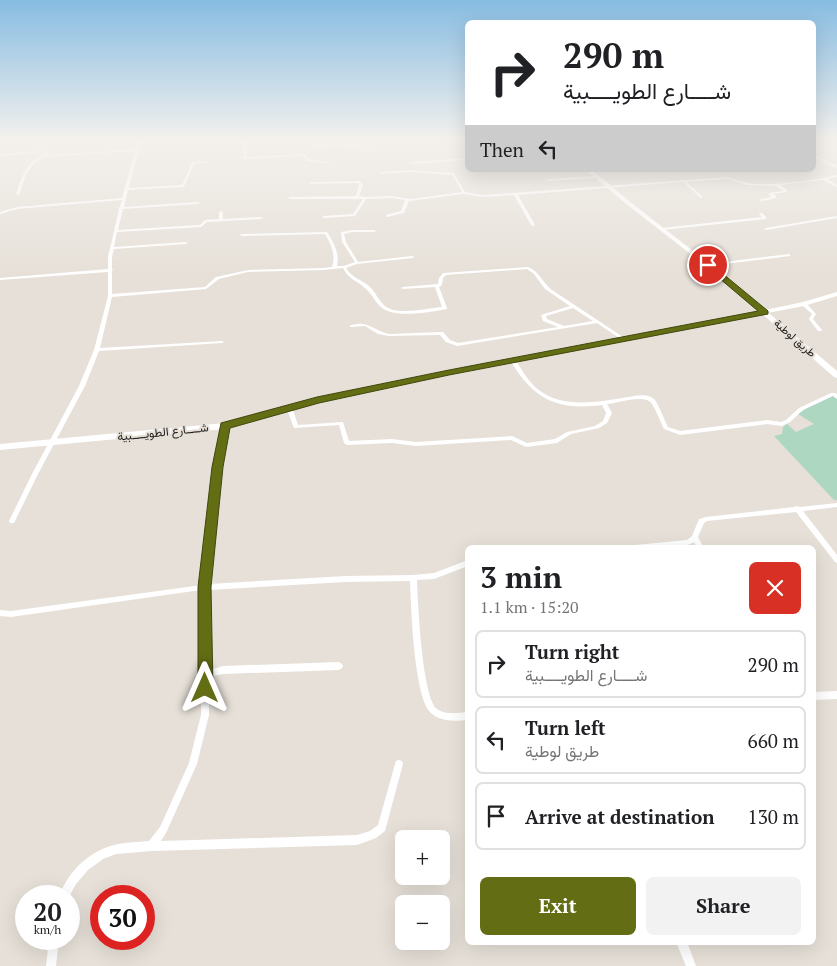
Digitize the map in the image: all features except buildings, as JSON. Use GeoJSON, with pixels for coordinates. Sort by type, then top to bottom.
{"type":"FeatureCollection","features":[{"type":"Feature","properties":{"kind":"main road","name":"طريق لوطية"},"geometry":{"type":"LineString","coordinates":[[607,186],[708,265],[837,375]]}},
{"type":"Feature","properties":{"kind":"street"},"geometry":{"type":"LineString","coordinates":[[18,194],[21,184]]}},
{"type":"Feature","properties":{"kind":"street"},"geometry":{"type":"LineString","coordinates":[[12,521],[82,386],[97,350],[110,296],[112,248],[120,208],[128,184]]}},
{"type":"Feature","properties":{"kind":"street"},"geometry":{"type":"LineString","coordinates":[[126,190],[182,186],[183,184]]}},
{"type":"Feature","properties":{"kind":"street"},"geometry":{"type":"LineString","coordinates":[[357,197],[360,184]]}},
{"type":"Feature","properties":{"kind":"street"},"geometry":{"type":"LineString","coordinates":[[460,184],[464,193]]}},
{"type":"Feature","properties":{"kind":"street"},"geometry":{"type":"LineString","coordinates":[[290,198],[391,197],[407,200],[431,199],[447,194],[464,193],[481,196],[636,184]]}},
{"type":"Feature","properties":{"kind":"street"},"geometry":{"type":"LineString","coordinates":[[686,184],[701,197]]}},
{"type":"Feature","properties":{"kind":"street"},"geometry":{"type":"LineString","coordinates":[[762,200],[774,198],[770,193],[786,191],[776,184]]}},
{"type":"Feature","properties":{"kind":"street"},"geometry":{"type":"LineString","coordinates":[[516,193],[533,224]]}},
{"type":"Feature","properties":{"kind":"street"},"geometry":{"type":"LineString","coordinates":[[0,213],[16,208],[124,198]]}},
{"type":"Feature","properties":{"kind":"street"},"geometry":{"type":"LineString","coordinates":[[324,217],[354,215],[365,198]]}},
{"type":"Feature","properties":{"kind":"street"},"geometry":{"type":"LineString","coordinates":[[387,216],[404,212],[407,200]]}},
{"type":"Feature","properties":{"kind":"street"},"geometry":{"type":"LineString","coordinates":[[120,208],[198,203]]}},
{"type":"Feature","properties":{"kind":"street"},"geometry":{"type":"LineString","coordinates":[[221,212],[221,220]]}},
{"type":"Feature","properties":{"kind":"street"},"geometry":{"type":"LineString","coordinates":[[662,230],[765,218],[761,214]]}},
{"type":"Feature","properties":{"kind":"street"},"geometry":{"type":"LineString","coordinates":[[766,229],[800,225],[837,217]]}},
{"type":"Feature","properties":{"kind":"street"},"geometry":{"type":"LineString","coordinates":[[116,230],[201,226],[206,221],[261,218]]}},
{"type":"Feature","properties":{"kind":"street"},"geometry":{"type":"LineString","coordinates":[[357,263],[344,242],[342,233],[374,231]]}},
{"type":"Feature","properties":{"kind":"street"},"geometry":{"type":"LineString","coordinates":[[242,235],[326,232],[337,257],[337,263],[334,268]]}},
{"type":"Feature","properties":{"kind":"street"},"geometry":{"type":"LineString","coordinates":[[112,248],[186,243]]}},
{"type":"Feature","properties":{"kind":"street"},"geometry":{"type":"LineString","coordinates":[[708,265],[789,255]]}},
{"type":"Feature","properties":{"kind":"street"},"geometry":{"type":"LineString","coordinates":[[110,296],[206,288],[218,278],[248,271],[334,268],[357,263],[412,258]]}},
{"type":"Feature","properties":{"kind":"street"},"geometry":{"type":"LineString","coordinates":[[344,267],[350,277],[366,286],[384,308],[389,311],[403,312],[445,308],[438,286],[445,274],[525,268],[534,271],[546,288],[624,339]]}},
{"type":"Feature","properties":{"kind":"street"},"geometry":{"type":"LineString","coordinates":[[0,279],[111,270]]}},
{"type":"Feature","properties":{"kind":"street"},"geometry":{"type":"LineString","coordinates":[[404,288],[438,286]]}},
{"type":"Feature","properties":{"kind":"street","name":"شــــارع الطويــــبية"},"geometry":{"type":"LineString","coordinates":[[0,447],[225,426],[290,407],[513,360],[804,304],[837,294]]}},
{"type":"Feature","properties":{"kind":"street"},"geometry":{"type":"LineString","coordinates":[[804,304],[813,311],[814,314],[811,319],[820,330]]}},
{"type":"Feature","properties":{"kind":"street"},"geometry":{"type":"LineString","coordinates":[[564,328],[546,320],[543,315],[574,306]]}},
{"type":"Feature","properties":{"kind":"street"},"geometry":{"type":"LineString","coordinates":[[351,326],[366,325],[380,333],[389,335],[441,333],[448,341],[456,345],[597,322]]}},
{"type":"Feature","properties":{"kind":"street"},"geometry":{"type":"LineString","coordinates":[[97,350],[222,342]]}},
{"type":"Feature","properties":{"kind":"street"},"geometry":{"type":"LineString","coordinates":[[513,360],[526,380],[551,399],[573,405],[603,403],[641,397],[648,398],[653,401],[666,428],[680,433],[766,422],[782,424],[815,401],[832,394],[837,397]]}},
{"type":"Feature","properties":{"kind":"street"},"geometry":{"type":"LineString","coordinates":[[290,407],[296,427],[341,423],[347,443],[392,441],[416,444],[512,438],[526,445],[558,441],[569,434],[598,427],[605,422],[609,413],[603,403]]}},
{"type":"Feature","properties":{"kind":"street"},"geometry":{"type":"LineString","coordinates":[[152,846],[163,830],[193,764],[205,715],[205,587],[218,467],[225,426]]}},
{"type":"Feature","properties":{"kind":"street"},"geometry":{"type":"LineString","coordinates":[[661,545],[687,542],[695,537],[703,520],[837,505]]}},
{"type":"Feature","properties":{"kind":"street"},"geometry":{"type":"LineString","coordinates":[[797,508],[837,560]]}},
{"type":"Feature","properties":{"kind":"street"},"geometry":{"type":"LineString","coordinates":[[695,537],[699,545]]}},
{"type":"Feature","properties":{"kind":"street"},"geometry":{"type":"LineString","coordinates":[[0,613],[11,614],[205,587],[434,576],[465,564]]}},
{"type":"Feature","properties":{"kind":"street"},"geometry":{"type":"LineString","coordinates":[[413,578],[420,664],[430,708],[438,714],[465,716]]}},
{"type":"Feature","properties":{"kind":"street"},"geometry":{"type":"LineString","coordinates":[[206,674],[223,670],[339,666]]}},
{"type":"Feature","properties":{"kind":"street"},"geometry":{"type":"LineString","coordinates":[[816,696],[837,695]]}},
{"type":"Feature","properties":{"kind":"street"},"geometry":{"type":"LineString","coordinates":[[71,885],[94,858],[115,849],[152,846],[357,840],[373,835],[382,828],[399,764]]}},
{"type":"Feature","properties":{"kind":"street"},"geometry":{"type":"LineString","coordinates":[[682,945],[691,966]]}},
{"type":"Feature","properties":{"kind":"street"},"geometry":{"type":"LineString","coordinates":[[51,966],[53,950]]}},
{"type":"Feature","properties":{"kind":"green space"},"geometry":{"type":"Polygon","coordinates":[[[834,395],[837,398],[837,500],[834,500],[774,436],[782,434],[783,427],[787,424],[796,432],[814,424],[798,414],[834,395]]]}},
{"type":"Feature","properties":{"kind":"route"},"geometry":{"type":"LineString","coordinates":[[205,688],[205,587],[218,467],[225,426],[317,400],[449,372],[765,312],[708,265]]}}]}
